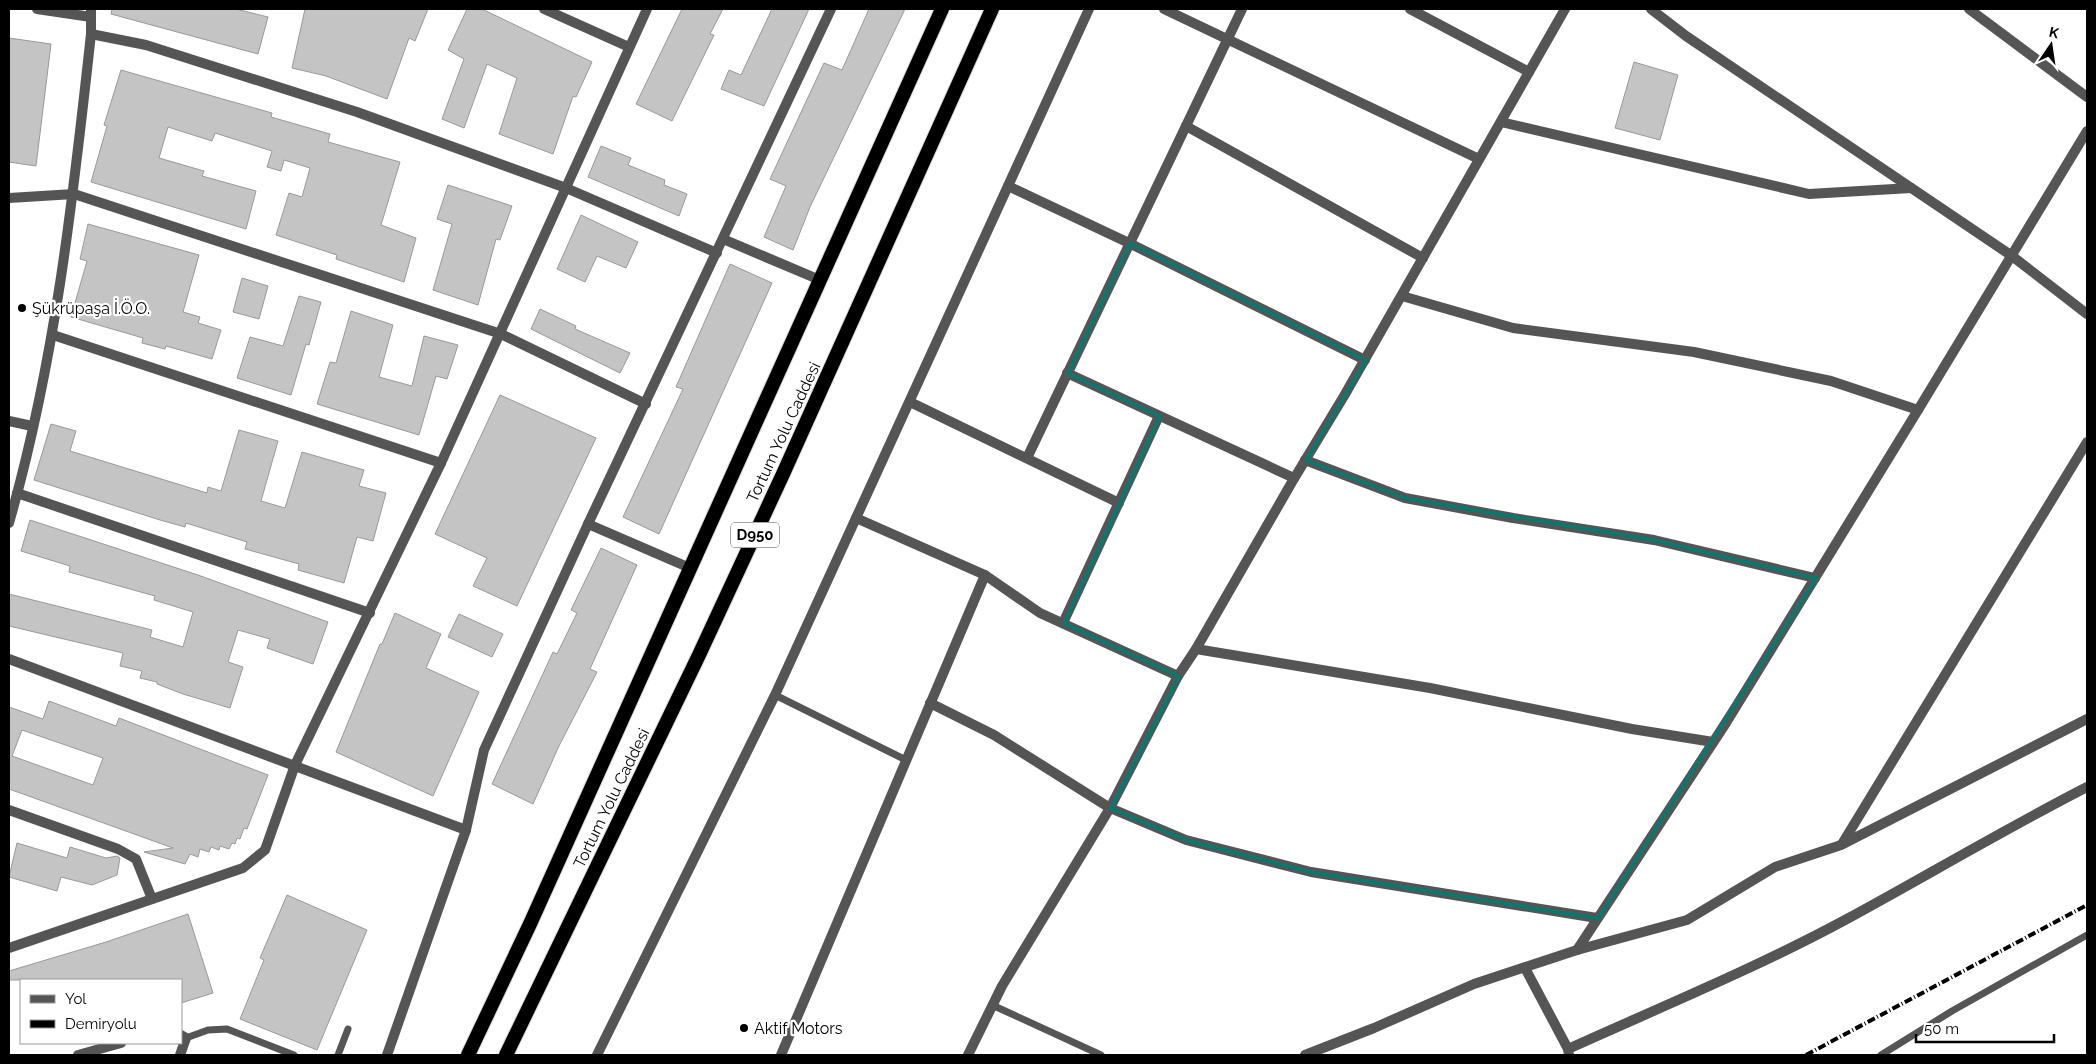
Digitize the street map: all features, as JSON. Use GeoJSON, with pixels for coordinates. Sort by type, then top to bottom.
{"type":"FeatureCollection","features":[{"type":"Feature","properties":{"kind":"highway","name":"Tortum Yolu Caddesi"},"geometry":{"type":"LineString","coordinates":[[468,1055],[530,924],[942,9]]}},
{"type":"Feature","properties":{"kind":"highway","name":"Tortum Yolu Caddesi"},"geometry":{"type":"LineString","coordinates":[[506,1055],[763,517],[992,9]]}},
{"type":"Feature","properties":{"kind":"street"},"geometry":{"type":"LineString","coordinates":[[9,523],[53,335],[74,194],[91,34],[91,13],[37,9]]}},
{"type":"Feature","properties":{"kind":"street"},"geometry":{"type":"LineString","coordinates":[[544,9],[629,47]]}},
{"type":"Feature","properties":{"kind":"street"},"geometry":{"type":"LineString","coordinates":[[9,948],[243,868],[265,850],[295,764],[441,464],[647,9]]}},
{"type":"Feature","properties":{"kind":"street"},"geometry":{"type":"LineString","coordinates":[[388,1055],[466,830],[484,750],[830,9]]}},
{"type":"Feature","properties":{"kind":"street"},"geometry":{"type":"LineString","coordinates":[[597,1055],[775,695],[1089,9]]}},
{"type":"Feature","properties":{"kind":"street"},"geometry":{"type":"LineString","coordinates":[[1164,9],[1480,159]]}},
{"type":"Feature","properties":{"kind":"street"},"geometry":{"type":"LineString","coordinates":[[1027,458],[1242,9]]}},
{"type":"Feature","properties":{"kind":"street"},"geometry":{"type":"LineString","coordinates":[[1410,9],[1529,72]]}},
{"type":"Feature","properties":{"kind":"street"},"geometry":{"type":"LineString","coordinates":[[968,1055],[1002,986],[1110,808],[1178,676],[1196,649],[1294,478],[1365,360],[1565,9]]}},
{"type":"Feature","properties":{"kind":"street"},"geometry":{"type":"LineString","coordinates":[[1651,9],[1686,36],[2012,256],[2087,314]]}},
{"type":"Feature","properties":{"kind":"street"},"geometry":{"type":"LineString","coordinates":[[1969,9],[2087,97]]}},
{"type":"Feature","properties":{"kind":"street"},"geometry":{"type":"LineString","coordinates":[[91,34],[146,45],[348,109],[566,188],[717,253]]}},
{"type":"Feature","properties":{"kind":"street"},"geometry":{"type":"LineString","coordinates":[[1500,122],[1809,194],[1910,188]]}},
{"type":"Feature","properties":{"kind":"street"},"geometry":{"type":"LineString","coordinates":[[1186,126],[1423,258]]}},
{"type":"Feature","properties":{"kind":"street"},"geometry":{"type":"LineString","coordinates":[[1576,950],[1714,742],[2087,131]]}},
{"type":"Feature","properties":{"kind":"street"},"geometry":{"type":"LineString","coordinates":[[1008,186],[1129,243],[1365,360]]}},
{"type":"Feature","properties":{"kind":"street"},"geometry":{"type":"LineString","coordinates":[[9,198],[74,194],[501,334],[646,404]]}},
{"type":"Feature","properties":{"kind":"street"},"geometry":{"type":"LineString","coordinates":[[723,239],[820,280]]}},
{"type":"Feature","properties":{"kind":"street"},"geometry":{"type":"LineString","coordinates":[[1402,296],[1514,328],[1694,352],[1831,381],[1918,410]]}},
{"type":"Feature","properties":{"kind":"street"},"geometry":{"type":"LineString","coordinates":[[53,335],[441,464]]}},
{"type":"Feature","properties":{"kind":"street"},"geometry":{"type":"LineString","coordinates":[[1067,373],[1294,478]]}},
{"type":"Feature","properties":{"kind":"street"},"geometry":{"type":"LineString","coordinates":[[910,402],[1118,502]]}},
{"type":"Feature","properties":{"kind":"street"},"geometry":{"type":"LineString","coordinates":[[1063,623],[1159,416]]}},
{"type":"Feature","properties":{"kind":"street"},"geometry":{"type":"LineString","coordinates":[[9,421],[32,426]]}},
{"type":"Feature","properties":{"kind":"street"},"geometry":{"type":"LineString","coordinates":[[1842,845],[2087,442]]}},
{"type":"Feature","properties":{"kind":"street"},"geometry":{"type":"LineString","coordinates":[[1305,460],[1405,498],[1513,518],[1654,540],[1815,578]]}},
{"type":"Feature","properties":{"kind":"street"},"geometry":{"type":"LineString","coordinates":[[17,493],[370,613]]}},
{"type":"Feature","properties":{"kind":"street"},"geometry":{"type":"LineString","coordinates":[[856,518],[986,575],[1040,613],[1178,676]]}},
{"type":"Feature","properties":{"kind":"street"},"geometry":{"type":"LineString","coordinates":[[588,524],[690,568]]}},
{"type":"Feature","properties":{"kind":"street"},"geometry":{"type":"LineString","coordinates":[[781,1055],[986,575]]}},
{"type":"Feature","properties":{"kind":"street"},"geometry":{"type":"LineString","coordinates":[[1196,649],[1430,688],[1632,729],[1714,742]]}},
{"type":"Feature","properties":{"kind":"street"},"geometry":{"type":"LineString","coordinates":[[9,659],[295,764],[466,830]]}},
{"type":"Feature","properties":{"kind":"street"},"geometry":{"type":"LineString","coordinates":[[930,703],[994,735],[1110,808],[1186,840],[1311,872],[1597,918]]}},
{"type":"Feature","properties":{"kind":"street"},"geometry":{"type":"LineString","coordinates":[[1305,1055],[1330,1051],[1474,984],[1576,950],[1687,920],[1776,867],[1842,845],[2087,719]]}},
{"type":"Feature","properties":{"kind":"street"},"geometry":{"type":"LineString","coordinates":[[1525,968],[1569,1052],[1844,920],[2014,825],[2087,787]]}},
{"type":"Feature","properties":{"kind":"street"},"geometry":{"type":"LineString","coordinates":[[9,810],[118,848],[136,858],[152,898]]}},
{"type":"Feature","properties":{"kind":"street"},"geometry":{"type":"LineString","coordinates":[[78,1055],[117,1044]]}},
{"type":"Feature","properties":{"kind":"lane"},"geometry":{"type":"LineString","coordinates":[[775,695],[906,760]]}},
{"type":"Feature","properties":{"kind":"lane"},"geometry":{"type":"LineString","coordinates":[[1881,1055],[1952,1011],[2087,935]]}},
{"type":"Feature","properties":{"kind":"lane"},"geometry":{"type":"LineString","coordinates":[[992,1005],[1101,1055]]}},
{"type":"Feature","properties":{"kind":"lane"},"geometry":{"type":"LineString","coordinates":[[338,1055],[348,1028]]}},
{"type":"Feature","properties":{"kind":"lane"},"geometry":{"type":"LineString","coordinates":[[183,1037],[208,1030],[227,1029],[294,1055]]}},
{"type":"Feature","properties":{"kind":"highlighted area"},"geometry":{"type":"Polygon","coordinates":[[[1129,243],[1365,360],[1305,460],[1405,498],[1654,540],[1815,578],[1597,918],[1311,872],[1186,840],[1110,808],[1178,676],[1063,623],[1159,416],[1067,373],[1129,243]]]}},
{"type":"Feature","properties":{"kind":"building"},"geometry":{"type":"Polygon","coordinates":[[[112,9],[236,9],[268,17],[258,54],[111,14],[112,9]]]}},
{"type":"Feature","properties":{"kind":"building"},"geometry":{"type":"Polygon","coordinates":[[[305,9],[428,9],[415,41],[409,38],[387,99],[326,76],[292,68],[305,9]]]}},
{"type":"Feature","properties":{"kind":"building"},"geometry":{"type":"Polygon","coordinates":[[[467,9],[482,9],[592,62],[576,97],[573,96],[553,154],[499,134],[517,78],[487,64],[464,128],[442,119],[464,59],[448,50],[467,9]]]}},
{"type":"Feature","properties":{"kind":"building"},"geometry":{"type":"Polygon","coordinates":[[[682,9],[723,9],[710,34],[714,35],[672,121],[636,104],[682,9]]]}},
{"type":"Feature","properties":{"kind":"building"},"geometry":{"type":"Polygon","coordinates":[[[772,9],[809,9],[764,106],[721,89],[729,70],[741,75],[772,9]]]}},
{"type":"Feature","properties":{"kind":"building"},"geometry":{"type":"Polygon","coordinates":[[[869,9],[905,9],[810,207],[793,250],[764,237],[786,186],[770,179],[824,63],[842,70],[869,9]]]}},
{"type":"Feature","properties":{"kind":"building"},"geometry":{"type":"Polygon","coordinates":[[[9,38],[51,44],[36,166],[9,162],[9,38]]]}},
{"type":"Feature","properties":{"kind":"building"},"geometry":{"type":"Polygon","coordinates":[[[1634,62],[1678,75],[1660,140],[1615,128],[1634,62]]]}},
{"type":"Feature","properties":{"kind":"building"},"geometry":{"type":"Polygon","coordinates":[[[121,70],[272,113],[271,117],[330,134],[328,142],[400,162],[381,225],[416,238],[404,282],[336,259],[337,255],[276,235],[289,193],[302,197],[310,168],[284,160],[281,171],[267,167],[272,151],[215,133],[212,141],[168,127],[159,158],[204,171],[202,176],[256,191],[246,229],[91,182],[107,126],[104,125],[121,70]]]}},
{"type":"Feature","properties":{"kind":"building"},"geometry":{"type":"Polygon","coordinates":[[[601,146],[631,158],[628,165],[665,180],[664,185],[687,194],[679,216],[588,177],[601,146]]]}},
{"type":"Feature","properties":{"kind":"building"},"geometry":{"type":"Polygon","coordinates":[[[448,185],[512,206],[500,240],[496,239],[478,305],[433,290],[452,224],[437,219],[448,185]]]}},
{"type":"Feature","properties":{"kind":"building"},"geometry":{"type":"Polygon","coordinates":[[[581,215],[638,242],[626,268],[597,256],[585,282],[557,269],[581,215]]]}},
{"type":"Feature","properties":{"kind":"building"},"geometry":{"type":"Polygon","coordinates":[[[88,224],[199,255],[183,312],[200,317],[198,323],[221,330],[212,359],[166,346],[165,349],[142,343],[143,338],[71,317],[87,261],[80,259],[88,224]]]}},
{"type":"Feature","properties":{"kind":"building"},"geometry":{"type":"Polygon","coordinates":[[[730,264],[772,283],[659,534],[623,517],[683,389],[676,387],[730,264]]]}},
{"type":"Feature","properties":{"kind":"building"},"geometry":{"type":"Polygon","coordinates":[[[242,278],[268,286],[259,319],[233,312],[242,278]]]}},
{"type":"Feature","properties":{"kind":"building"},"geometry":{"type":"Polygon","coordinates":[[[299,296],[321,302],[309,345],[306,344],[291,395],[237,378],[250,337],[283,346],[299,296]]]}},
{"type":"Feature","properties":{"kind":"building"},"geometry":{"type":"Polygon","coordinates":[[[540,309],[576,326],[575,329],[630,353],[620,373],[531,329],[540,309]]]}},
{"type":"Feature","properties":{"kind":"building"},"geometry":{"type":"Polygon","coordinates":[[[351,311],[393,325],[379,377],[412,386],[424,336],[458,345],[447,379],[436,376],[419,435],[317,404],[330,362],[336,363],[351,311]]]}},
{"type":"Feature","properties":{"kind":"building"},"geometry":{"type":"Polygon","coordinates":[[[500,395],[596,438],[517,606],[473,586],[487,558],[435,534],[500,395]]]}},
{"type":"Feature","properties":{"kind":"building"},"geometry":{"type":"Polygon","coordinates":[[[51,424],[76,431],[70,451],[207,493],[208,487],[221,491],[239,430],[278,441],[261,501],[285,508],[302,452],[364,470],[359,486],[386,493],[373,541],[357,537],[344,583],[298,570],[299,564],[245,549],[247,542],[186,523],[185,527],[160,520],[34,480],[51,424]]]}},
{"type":"Feature","properties":{"kind":"building"},"geometry":{"type":"Polygon","coordinates":[[[30,520],[198,575],[328,622],[313,664],[267,648],[270,639],[238,630],[228,662],[243,667],[230,708],[183,694],[157,684],[157,682],[140,678],[142,671],[120,666],[123,653],[9,626],[9,594],[152,630],[150,637],[183,647],[193,612],[154,600],[155,596],[69,572],[70,566],[21,551],[30,520]]]}},
{"type":"Feature","properties":{"kind":"building"},"geometry":{"type":"Polygon","coordinates":[[[601,548],[637,565],[590,669],[597,672],[559,746],[533,804],[492,784],[553,652],[557,654],[577,613],[571,610],[601,548]]]}},
{"type":"Feature","properties":{"kind":"building"},"geometry":{"type":"Polygon","coordinates":[[[395,613],[441,634],[426,668],[479,692],[433,796],[336,752],[380,644],[382,644],[395,613]]]}},
{"type":"Feature","properties":{"kind":"building"},"geometry":{"type":"Polygon","coordinates":[[[459,614],[503,634],[492,657],[448,637],[459,614]]]}},
{"type":"Feature","properties":{"kind":"building"},"geometry":{"type":"Polygon","coordinates":[[[49,701],[116,726],[119,718],[268,775],[247,829],[244,828],[240,839],[237,838],[235,844],[232,843],[229,849],[220,846],[219,850],[211,847],[209,852],[200,849],[198,857],[190,854],[185,864],[144,852],[173,848],[9,789],[9,707],[43,719],[49,701]],[[22,730],[12,756],[93,785],[103,758],[22,730]]]}},
{"type":"Feature","properties":{"kind":"building"},"geometry":{"type":"Polygon","coordinates":[[[17,843],[67,858],[70,847],[106,858],[117,856],[120,858],[117,875],[92,885],[61,877],[57,891],[9,877],[17,843]]]}},
{"type":"Feature","properties":{"kind":"building"},"geometry":{"type":"Polygon","coordinates":[[[287,895],[367,930],[317,1050],[240,1019],[264,960],[260,958],[287,895]]]}},
{"type":"Feature","properties":{"kind":"building"},"geometry":{"type":"Polygon","coordinates":[[[188,914],[213,993],[182,1003],[182,979],[9,980],[9,971],[106,942],[188,914]]]}},
{"type":"Feature","properties":{"kind":"railway"},"geometry":{"type":"LineString","coordinates":[[1806,1055],[2087,905]]}},
{"type":"Feature","properties":{"kind":"place","name":"Şükrüpaşa İ.Ö.O."},"geometry":{"type":"Point","coordinates":[22,308]}},
{"type":"Feature","properties":{"kind":"place","name":"Aktif Motors"},"geometry":{"type":"Point","coordinates":[744,1028]}}]}
